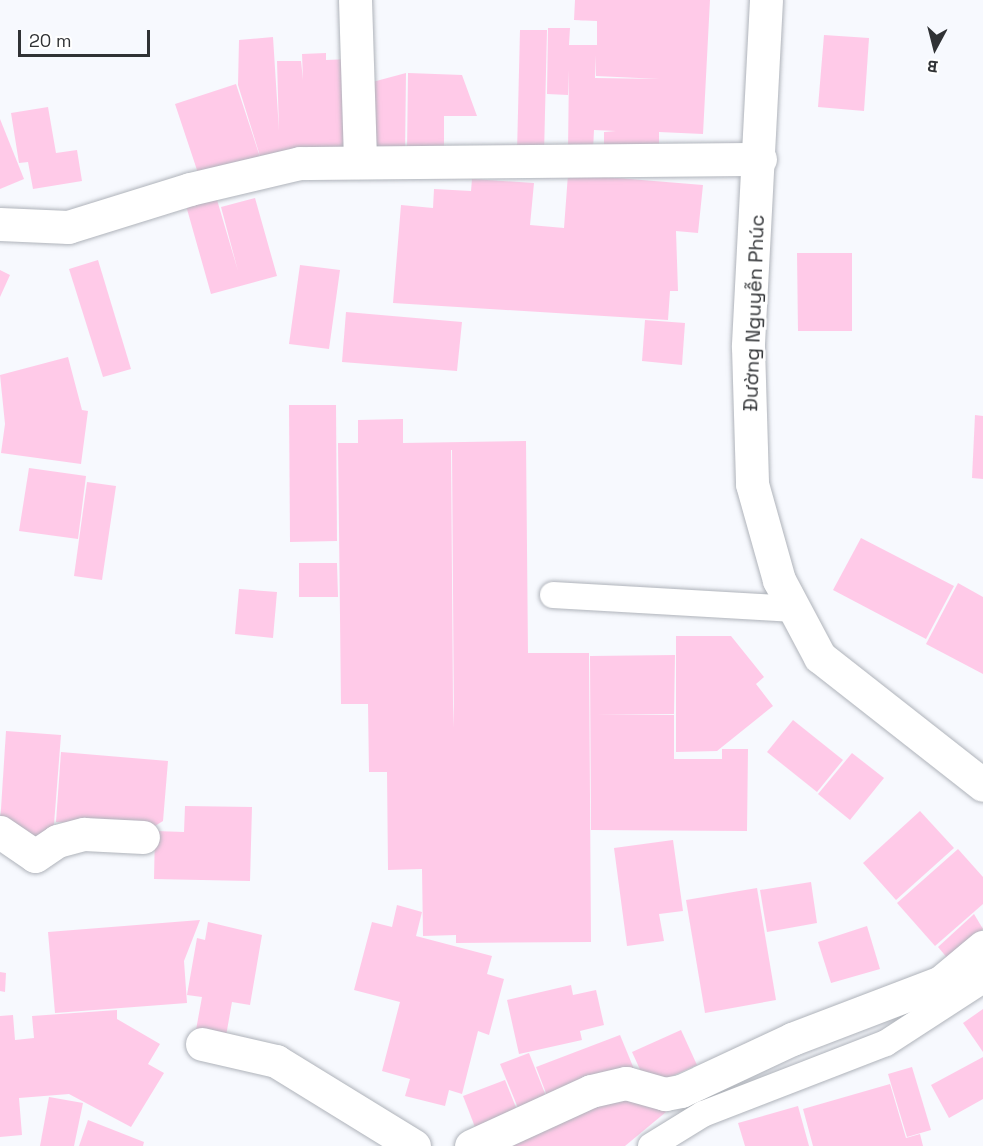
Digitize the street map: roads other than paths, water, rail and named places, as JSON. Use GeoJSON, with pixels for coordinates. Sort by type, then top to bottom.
{"type":"FeatureCollection","features":[{"type":"Feature","properties":{"kind":"street"},"geometry":{"type":"LineString","coordinates":[[355,0],[360,162]]}},
{"type":"Feature","properties":{"kind":"street","name":"Đường Nguyễn Phúc"},"geometry":{"type":"LineString","coordinates":[[766,0],[760,159],[748,347],[752,484],[779,580],[820,657],[983,785]]}},
{"type":"Feature","properties":{"kind":"street"},"geometry":{"type":"LineString","coordinates":[[0,224],[68,227],[190,189],[300,163],[760,159]]}},
{"type":"Feature","properties":{"kind":"street"},"geometry":{"type":"LineString","coordinates":[[0,832],[35,856],[57,842],[84,834],[142,837]]}},
{"type":"Feature","properties":{"kind":"street"},"geometry":{"type":"LineString","coordinates":[[471,1146],[591,1091],[626,1083],[665,1094],[681,1091],[792,1039],[941,982],[983,947]]}},
{"type":"Feature","properties":{"kind":"street"},"geometry":{"type":"LineString","coordinates":[[202,1044],[276,1061],[414,1146]]}},
{"type":"Feature","properties":{"kind":"lane"},"geometry":{"type":"LineString","coordinates":[[553,595],[795,609]]}},
{"type":"Feature","properties":{"kind":"lane"},"geometry":{"type":"LineString","coordinates":[[651,1146],[704,1114],[886,1043],[983,980]]}}]}
